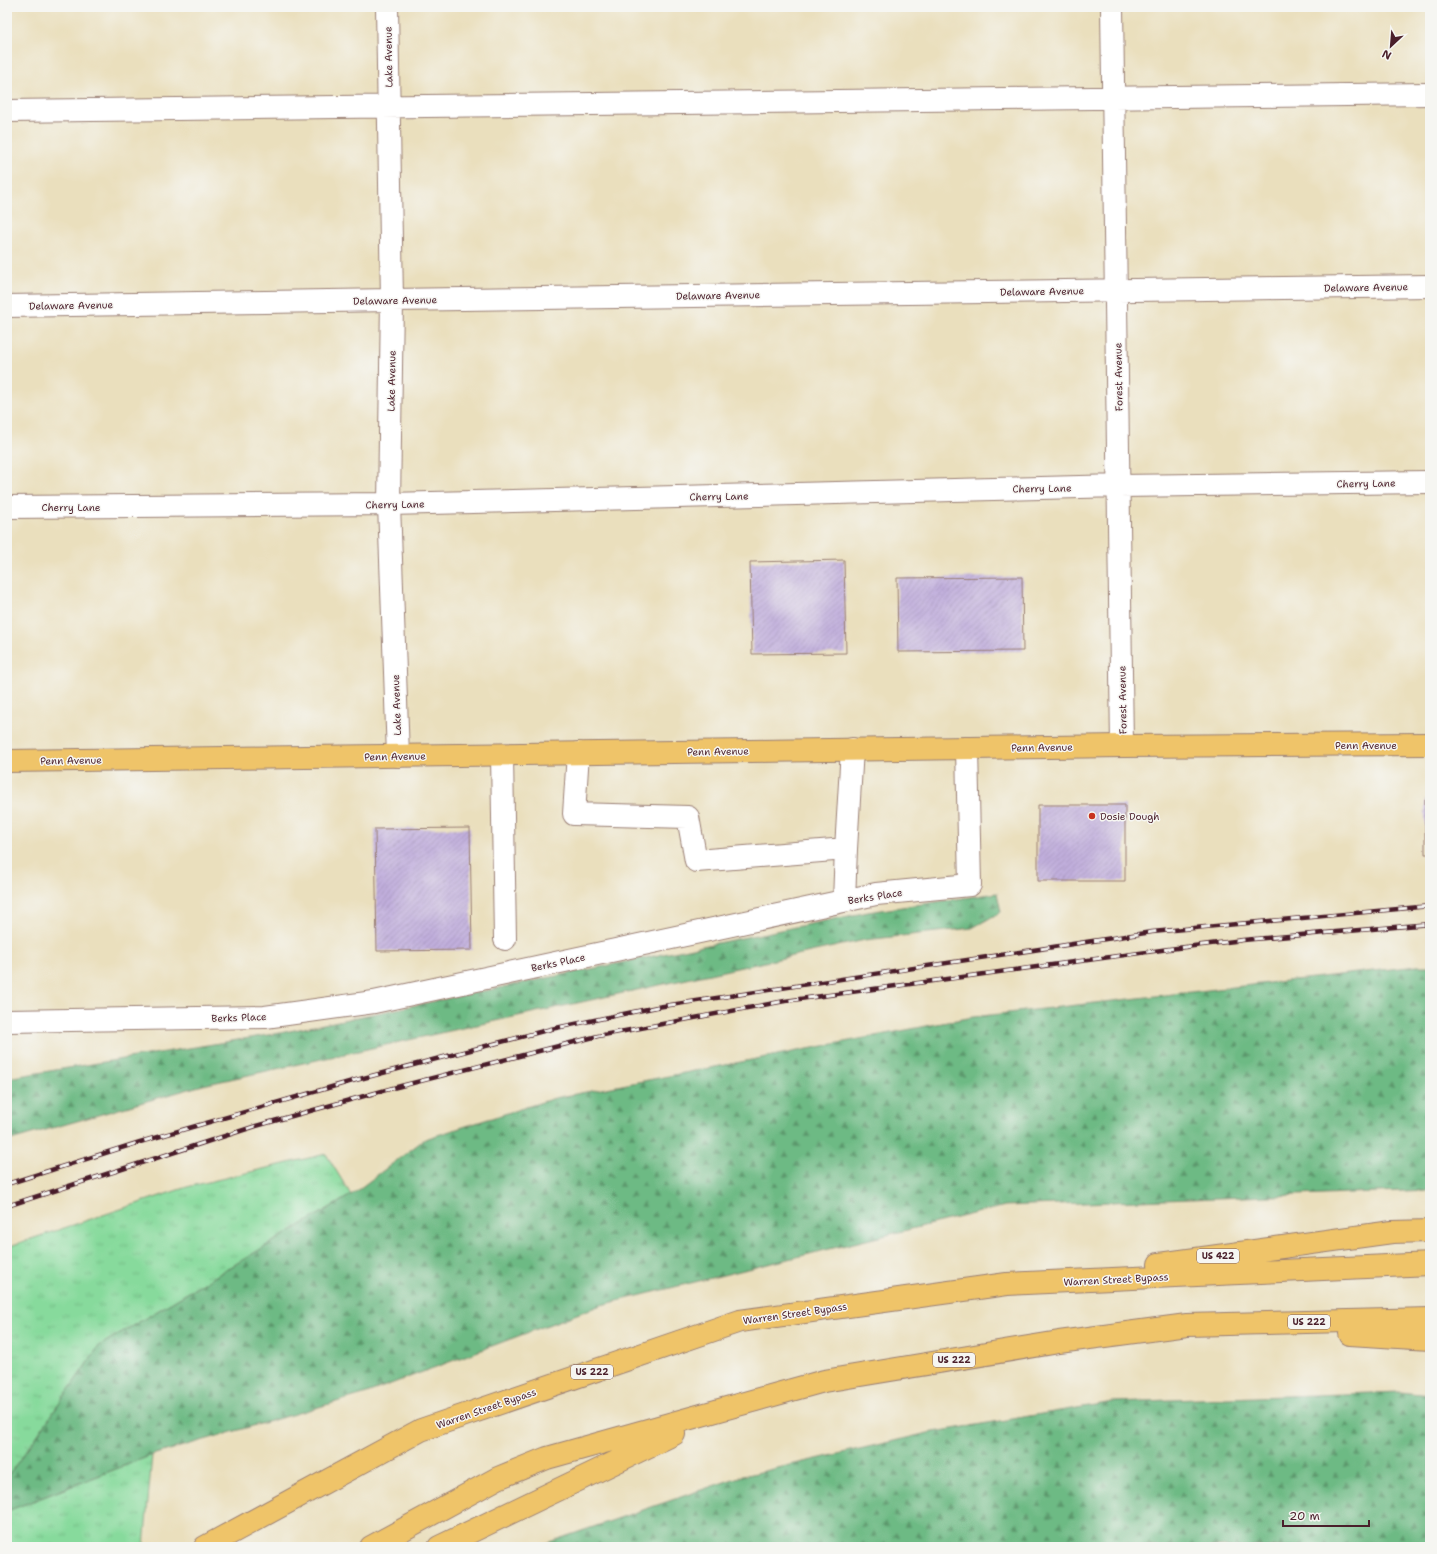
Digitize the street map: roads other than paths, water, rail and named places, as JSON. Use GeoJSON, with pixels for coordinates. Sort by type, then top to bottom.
{"type":"FeatureCollection","features":[{"type":"Feature","properties":{"kind":"main road","name":"Penn Avenue"},"geometry":{"type":"LineString","coordinates":[[7,761],[852,749],[1430,744]]}},
{"type":"Feature","properties":{"kind":"main road","name":"US 422"},"geometry":{"type":"LineString","coordinates":[[1007,1284],[1392,1232],[1430,1232]]}},
{"type":"Feature","properties":{"kind":"main road","name":"Warren Street Bypass"},"geometry":{"type":"LineString","coordinates":[[205,1547],[421,1430],[740,1321],[1007,1284],[1430,1264]]}},
{"type":"Feature","properties":{"kind":"main road","name":"US 222"},"geometry":{"type":"LineString","coordinates":[[371,1547],[498,1478],[546,1458],[824,1381],[1059,1342],[1187,1325],[1430,1319]]}},
{"type":"Feature","properties":{"kind":"main road"},"geometry":{"type":"LineString","coordinates":[[1187,1325],[1430,1339]]}},
{"type":"Feature","properties":{"kind":"main road"},"geometry":{"type":"LineString","coordinates":[[439,1547],[723,1410]]}},
{"type":"Feature","properties":{"kind":"street","name":"Lake Avenue"},"geometry":{"type":"LineString","coordinates":[[387,7],[392,300],[389,504],[398,756]]}},
{"type":"Feature","properties":{"kind":"street","name":"Forest Avenue"},"geometry":{"type":"LineString","coordinates":[[1112,7],[1122,746]]}},
{"type":"Feature","properties":{"kind":"street"},"geometry":{"type":"LineString","coordinates":[[7,111],[1430,94]]}},
{"type":"Feature","properties":{"kind":"street","name":"Delaware Avenue"},"geometry":{"type":"LineString","coordinates":[[7,306],[1430,286]]}},
{"type":"Feature","properties":{"kind":"street","name":"Cherry Lane"},"geometry":{"type":"LineString","coordinates":[[7,507],[389,504],[1119,486],[1430,482]]}},
{"type":"Feature","properties":{"kind":"street","name":"Berks Place"},"geometry":{"type":"LineString","coordinates":[[7,1021],[265,1017],[374,1002],[876,894],[970,885],[967,748]]}},
{"type":"Feature","properties":{"kind":"street"},"geometry":{"type":"LineString","coordinates":[[844,901],[852,749]]}},
{"type":"Feature","properties":{"kind":"street"},"geometry":{"type":"LineString","coordinates":[[578,753],[574,814],[688,817],[696,861],[846,849]]}},
{"type":"Feature","properties":{"kind":"street"},"geometry":{"type":"LineString","coordinates":[[502,755],[505,939]]}},
{"type":"Feature","properties":{"kind":"railway"},"geometry":{"type":"LineString","coordinates":[[7,1184],[140,1142],[356,1080],[551,1029],[657,1007],[1152,932],[1430,906]]}},
{"type":"Feature","properties":{"kind":"railway"},"geometry":{"type":"LineString","coordinates":[[7,1206],[256,1126],[393,1088],[598,1036],[785,1001],[1169,949],[1243,940],[1430,924]]}},
{"type":"Feature","properties":{"kind":"place","name":"Dosie Dough"},"geometry":{"type":"Point","coordinates":[1092,816]}}]}
